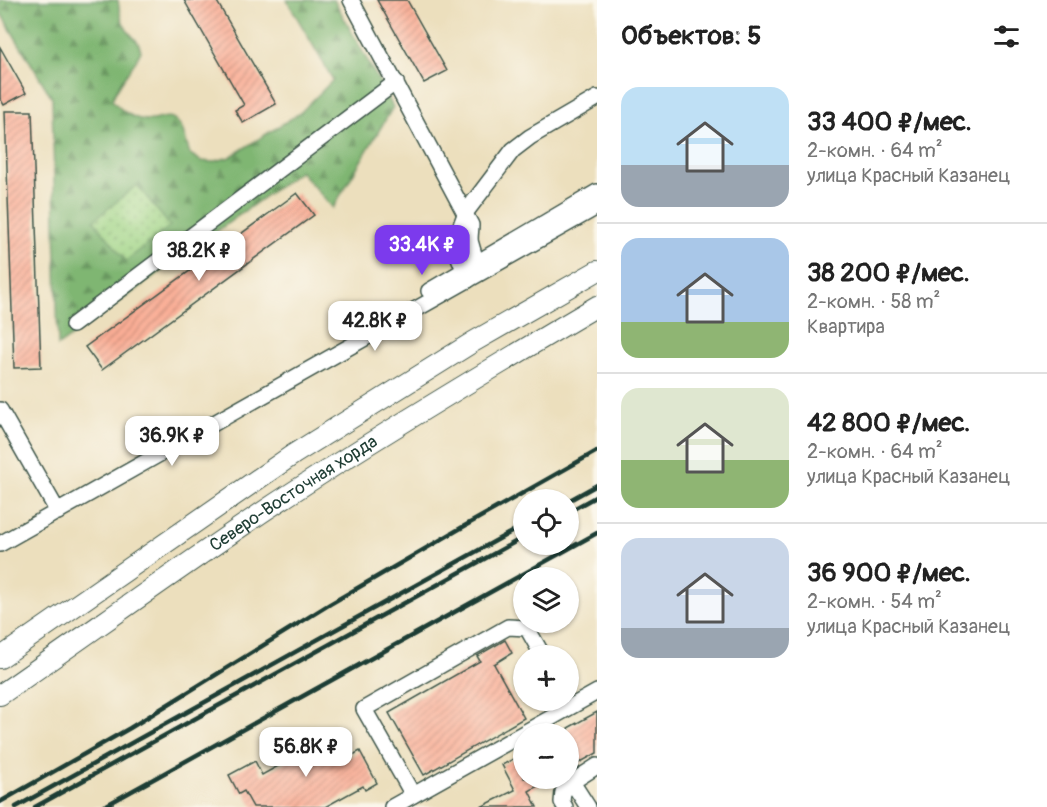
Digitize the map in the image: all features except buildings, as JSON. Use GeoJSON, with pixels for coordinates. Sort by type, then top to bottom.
{"type":"FeatureCollection","features":[{"type":"Feature","properties":{"kind":"main road","name":"Северо-Восточная хорда"},"geometry":{"type":"LineString","coordinates":[[0,658],[294,454],[473,342],[597,270]]}},
{"type":"Feature","properties":{"kind":"main road","name":"Северо-Восточная хорда"},"geometry":{"type":"LineString","coordinates":[[0,695],[188,563],[351,454],[597,306]]}},
{"type":"Feature","properties":{"kind":"street"},"geometry":{"type":"LineString","coordinates":[[351,0],[466,213],[471,225],[470,271]]}},
{"type":"Feature","properties":{"kind":"street"},"geometry":{"type":"LineString","coordinates":[[73,325],[396,82]]}},
{"type":"Feature","properties":{"kind":"street"},"geometry":{"type":"LineString","coordinates":[[466,213],[513,150],[530,137],[597,98]]}},
{"type":"Feature","properties":{"kind":"street"},"geometry":{"type":"LineString","coordinates":[[0,544],[407,315],[470,271],[597,192]]}},
{"type":"Feature","properties":{"kind":"street"},"geometry":{"type":"LineString","coordinates":[[470,271],[597,207]]}},
{"type":"Feature","properties":{"kind":"street"},"geometry":{"type":"LineString","coordinates":[[0,410],[58,512]]}},
{"type":"Feature","properties":{"kind":"street"},"geometry":{"type":"LineString","coordinates":[[537,645],[527,628],[508,627],[364,709],[402,803],[557,711]]}},
{"type":"Feature","properties":{"kind":"street"},"geometry":{"type":"LineString","coordinates":[[579,699],[597,692]]}},
{"type":"Feature","properties":{"kind":"street"},"geometry":{"type":"LineString","coordinates":[[579,778],[597,766]]}},
{"type":"Feature","properties":{"kind":"street"},"geometry":{"type":"LineString","coordinates":[[565,789],[562,792],[562,802],[565,807]]}},
{"type":"Feature","properties":{"kind":"street"},"geometry":{"type":"LineString","coordinates":[[576,789],[588,807]]}},
{"type":"Feature","properties":{"kind":"green space"},"geometry":{"type":"Polygon","coordinates":[[[0,0],[118,0],[123,23],[137,41],[141,51],[112,100],[136,118],[153,120],[168,117],[175,119],[182,130],[190,154],[201,161],[212,162],[230,157],[300,113],[333,80],[287,0],[334,0],[393,107],[333,208],[300,171],[58,346],[52,98],[0,12],[0,0]]]}},
{"type":"Feature","properties":{"kind":"green space"},"geometry":{"type":"Polygon","coordinates":[[[137,185],[170,226],[126,261],[94,220],[137,185]]]}},
{"type":"Feature","properties":{"kind":"railway"},"geometry":{"type":"LineString","coordinates":[[0,802],[130,728],[330,604],[597,451]]}},
{"type":"Feature","properties":{"kind":"railway"},"geometry":{"type":"LineString","coordinates":[[579,495],[597,485]]}},
{"type":"Feature","properties":{"kind":"railway"},"geometry":{"type":"LineString","coordinates":[[579,506],[597,496]]}},
{"type":"Feature","properties":{"kind":"railway"},"geometry":{"type":"LineString","coordinates":[[16,807],[513,531]]}},
{"type":"Feature","properties":{"kind":"railway"},"geometry":{"type":"LineString","coordinates":[[103,807],[597,533]]}},
{"type":"Feature","properties":{"kind":"railway"},"geometry":{"type":"LineString","coordinates":[[35,807],[513,543]]}}]}
